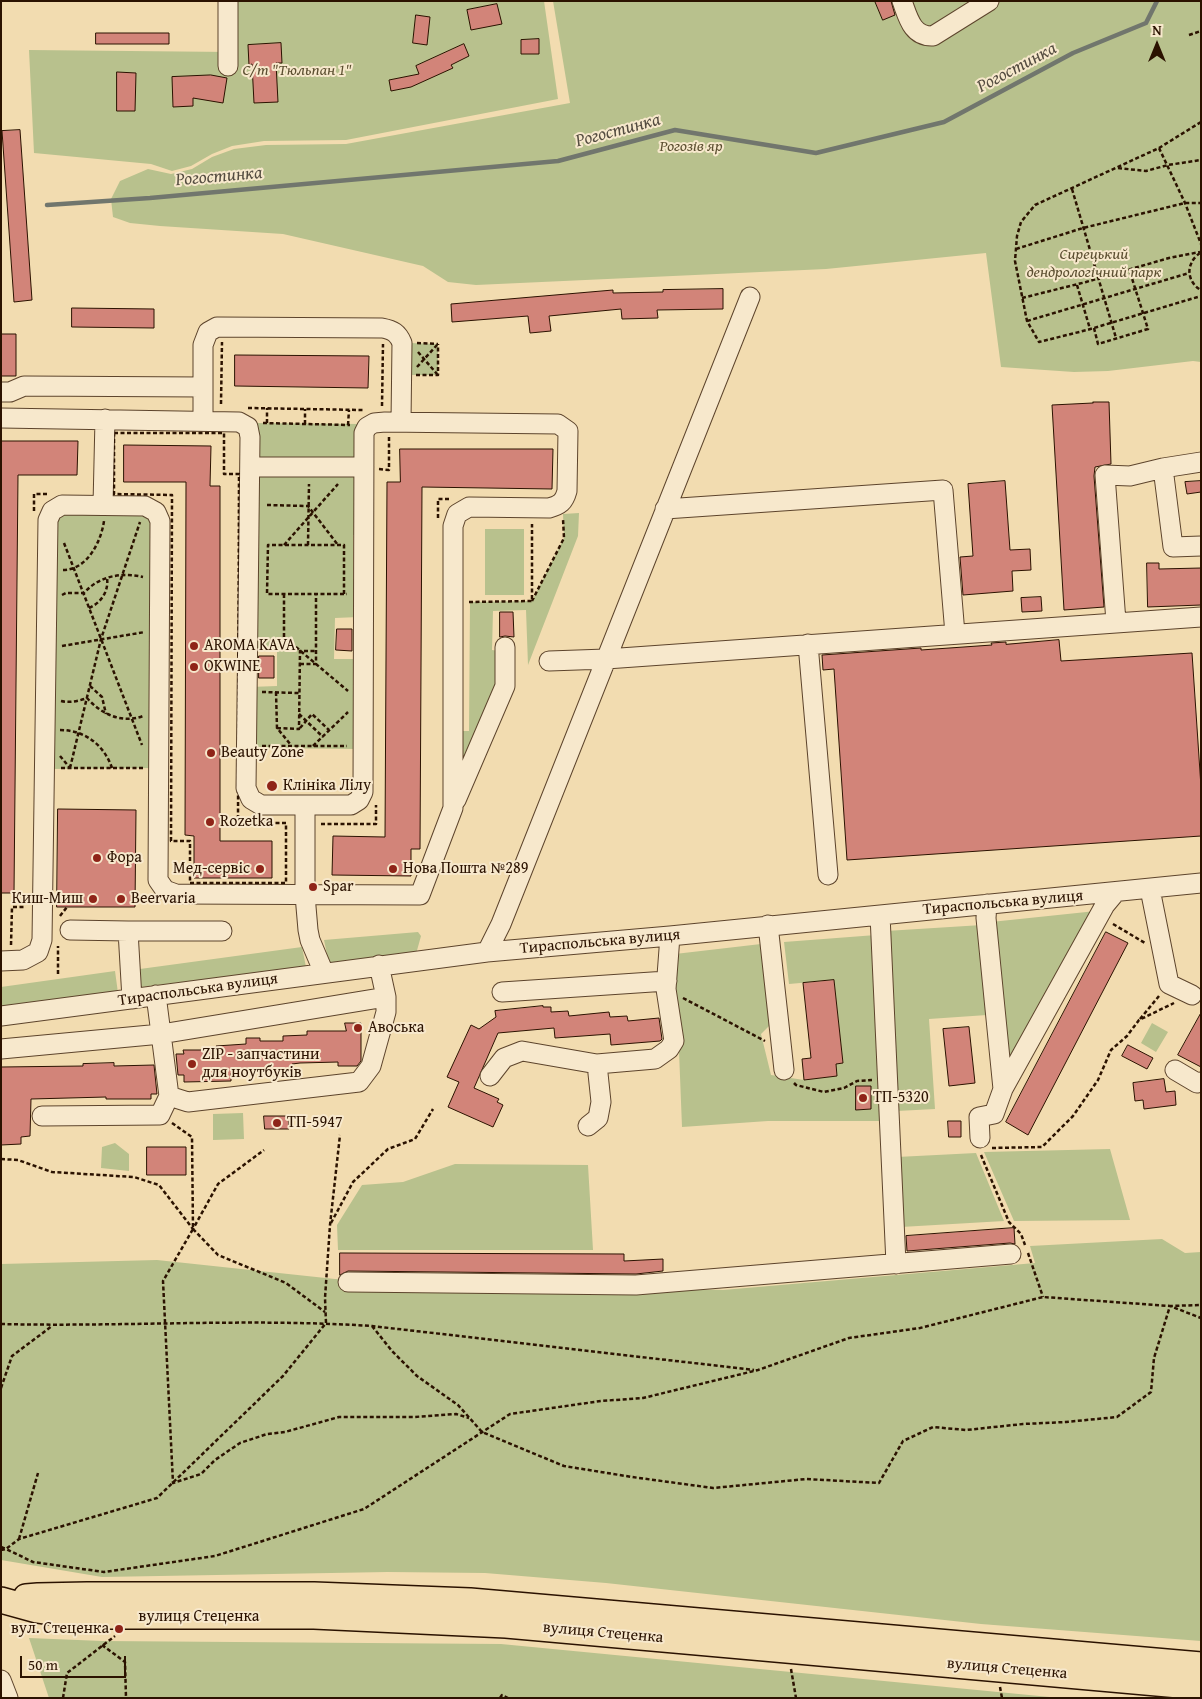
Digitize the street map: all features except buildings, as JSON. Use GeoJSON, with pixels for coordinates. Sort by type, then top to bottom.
{"type":"FeatureCollection","features":[{"type":"Feature","properties":{"kind":"main road","name":"вулиця Стеценка"},"geometry":{"type":"LineString","coordinates":[[4,1600],[38,1596],[314,1595],[470,1601],[1201,1665]]}},
{"type":"Feature","properties":{"kind":"main road","name":"вулиця Стеценка"},"geometry":{"type":"LineString","coordinates":[[4,1600],[37,1610],[78,1616],[314,1616],[506,1625],[1201,1686]]}},
{"type":"Feature","properties":{"kind":"street"},"geometry":{"type":"LineString","coordinates":[[228,1],[228,66]]}},
{"type":"Feature","properties":{"kind":"street"},"geometry":{"type":"LineString","coordinates":[[902,1],[913,27],[918,33],[926,36],[933,36],[989,1]]}},
{"type":"Feature","properties":{"kind":"street"},"geometry":{"type":"LineString","coordinates":[[487,952],[504,916],[750,297]]}},
{"type":"Feature","properties":{"kind":"street"},"geometry":{"type":"LineString","coordinates":[[203,421],[202,387],[205,337],[211,329],[217,327],[382,328],[396,333],[402,343],[400,429]]}},
{"type":"Feature","properties":{"kind":"street"},"geometry":{"type":"LineString","coordinates":[[1,392],[10,392],[24,386],[202,387]]}},
{"type":"Feature","properties":{"kind":"street"},"geometry":{"type":"LineString","coordinates":[[1,418],[203,421],[239,414],[248,427],[250,467],[242,746],[246,788],[251,799],[260,805],[351,805],[359,800],[363,792],[372,471],[364,433],[374,415],[400,429],[558,424],[568,432],[567,491],[559,505],[549,508],[470,507],[457,514],[446,526],[453,602],[453,808]]}},
{"type":"Feature","properties":{"kind":"street"},"geometry":{"type":"LineString","coordinates":[[103,510],[105,419]]}},
{"type":"Feature","properties":{"kind":"street"},"geometry":{"type":"LineString","coordinates":[[1116,622],[1104,475],[1130,476],[1201,462]]}},
{"type":"Feature","properties":{"kind":"street"},"geometry":{"type":"LineString","coordinates":[[250,467],[372,471]]}},
{"type":"Feature","properties":{"kind":"street"},"geometry":{"type":"LineString","coordinates":[[1164,468],[1173,547],[1201,546]]}},
{"type":"Feature","properties":{"kind":"street"},"geometry":{"type":"LineString","coordinates":[[665,509],[943,490],[954,634]]}},
{"type":"Feature","properties":{"kind":"street"},"geometry":{"type":"LineString","coordinates":[[1,960],[23,960],[38,952],[42,940],[48,520],[52,511],[62,505],[103,510],[145,506],[156,512],[160,521],[158,880],[164,890],[176,894],[420,896],[453,808],[505,686],[505,647]]}},
{"type":"Feature","properties":{"kind":"street"},"geometry":{"type":"LineString","coordinates":[[549,661],[606,659],[1201,617]]}},
{"type":"Feature","properties":{"kind":"street"},"geometry":{"type":"LineString","coordinates":[[808,644],[828,875]]}},
{"type":"Feature","properties":{"kind":"street"},"geometry":{"type":"LineString","coordinates":[[305,805],[306,896],[310,940],[324,973]]}},
{"type":"Feature","properties":{"kind":"street","name":"Тираспольська вулиця"},"geometry":{"type":"LineString","coordinates":[[1,1016],[487,952],[1115,893],[1201,883]]}},
{"type":"Feature","properties":{"kind":"street"},"geometry":{"type":"LineString","coordinates":[[1150,889],[1169,984],[1192,995]]}},
{"type":"Feature","properties":{"kind":"street"},"geometry":{"type":"LineString","coordinates":[[980,1143],[979,1117],[994,1114],[1003,1089],[1099,915],[1115,893]]}},
{"type":"Feature","properties":{"kind":"street"},"geometry":{"type":"LineString","coordinates":[[987,904],[986,918],[1003,1089]]}},
{"type":"Feature","properties":{"kind":"street"},"geometry":{"type":"LineString","coordinates":[[880,915],[896,1264]]}},
{"type":"Feature","properties":{"kind":"street"},"geometry":{"type":"LineString","coordinates":[[64,925],[128,931],[222,931]]}},
{"type":"Feature","properties":{"kind":"street"},"geometry":{"type":"LineString","coordinates":[[768,925],[784,1070]]}},
{"type":"Feature","properties":{"kind":"street"},"geometry":{"type":"LineString","coordinates":[[128,931],[132,999]]}},
{"type":"Feature","properties":{"kind":"street"},"geometry":{"type":"LineString","coordinates":[[490,1076],[504,1058],[522,1051],[596,1064],[655,1059],[669,1049],[674,1041],[667,985],[670,936]]}},
{"type":"Feature","properties":{"kind":"street"},"geometry":{"type":"LineString","coordinates":[[169,1096],[188,1102],[358,1082],[371,1066],[386,1012],[386,998],[379,965]]}},
{"type":"Feature","properties":{"kind":"street"},"geometry":{"type":"LineString","coordinates":[[502,992],[667,985]]}},
{"type":"Feature","properties":{"kind":"street"},"geometry":{"type":"LineString","coordinates":[[42,1116],[160,1115],[169,1096],[156,995]]}},
{"type":"Feature","properties":{"kind":"street"},"geometry":{"type":"LineString","coordinates":[[1,1049],[161,1034],[386,998]]}},
{"type":"Feature","properties":{"kind":"street"},"geometry":{"type":"LineString","coordinates":[[588,1126],[598,1118],[601,1102],[596,1064]]}},
{"type":"Feature","properties":{"kind":"street"},"geometry":{"type":"LineString","coordinates":[[1175,1070],[1197,1083],[1201,1082]]}},
{"type":"Feature","properties":{"kind":"street"},"geometry":{"type":"LineString","coordinates":[[348,1282],[636,1286],[1011,1254]]}},
{"type":"Feature","properties":{"kind":"street"},"geometry":{"type":"LineString","coordinates":[[1,1680],[8,1698]]}},
{"type":"Feature","properties":{"kind":"path"},"geometry":{"type":"LineString","coordinates":[[1189,35],[1201,30]]}},
{"type":"Feature","properties":{"kind":"path"},"geometry":{"type":"LineString","coordinates":[[1201,122],[1159,148],[1036,205],[1021,222],[1015,249],[1015,261],[1027,321],[1039,342],[1201,296]]}},
{"type":"Feature","properties":{"kind":"path"},"geometry":{"type":"LineString","coordinates":[[1159,148],[1185,203],[1201,244]]}},
{"type":"Feature","properties":{"kind":"path"},"geometry":{"type":"LineString","coordinates":[[1117,167],[1146,171],[1201,160]]}},
{"type":"Feature","properties":{"kind":"path"},"geometry":{"type":"LineString","coordinates":[[1072,189],[1116,338]]}},
{"type":"Feature","properties":{"kind":"path"},"geometry":{"type":"LineString","coordinates":[[1015,249],[1083,228],[1185,203],[1201,203]]}},
{"type":"Feature","properties":{"kind":"path"},"geometry":{"type":"LineString","coordinates":[[1022,298],[1169,258],[1200,252]]}},
{"type":"Feature","properties":{"kind":"path"},"geometry":{"type":"LineString","coordinates":[[1200,252],[1191,262],[1189,274],[1195,287],[1201,290]]}},
{"type":"Feature","properties":{"kind":"path"},"geometry":{"type":"LineString","coordinates":[[1077,284],[1098,344],[1148,329],[1129,269]]}},
{"type":"Feature","properties":{"kind":"path"},"geometry":{"type":"LineString","coordinates":[[1027,321],[1189,274]]}},
{"type":"Feature","properties":{"kind":"path"},"geometry":{"type":"LineString","coordinates":[[221,407],[222,340]]}},
{"type":"Feature","properties":{"kind":"path"},"geometry":{"type":"LineString","coordinates":[[374,415],[383,344]]}},
{"type":"Feature","properties":{"kind":"path"},"geometry":{"type":"LineString","coordinates":[[414,370],[438,344],[438,374]]}},
{"type":"Feature","properties":{"kind":"path"},"geometry":{"type":"LineString","coordinates":[[415,348],[438,374]]}},
{"type":"Feature","properties":{"kind":"path"},"geometry":{"type":"LineString","coordinates":[[410,375],[438,374]]}},
{"type":"Feature","properties":{"kind":"path"},"geometry":{"type":"LineString","coordinates":[[239,414],[267,408],[349,410],[374,415]]}},
{"type":"Feature","properties":{"kind":"path"},"geometry":{"type":"LineString","coordinates":[[267,408],[267,424]]}},
{"type":"Feature","properties":{"kind":"path"},"geometry":{"type":"LineString","coordinates":[[305,409],[305,424]]}},
{"type":"Feature","properties":{"kind":"path"},"geometry":{"type":"LineString","coordinates":[[348,425],[349,410]]}},
{"type":"Feature","properties":{"kind":"path"},"geometry":{"type":"LineString","coordinates":[[239,414],[267,424],[348,425],[374,415]]}},
{"type":"Feature","properties":{"kind":"path"},"geometry":{"type":"LineString","coordinates":[[372,471],[379,469],[388,470],[389,437],[400,429]]}},
{"type":"Feature","properties":{"kind":"path"},"geometry":{"type":"LineString","coordinates":[[114,433],[224,433],[224,474],[239,474],[243,692],[242,746],[238,823],[286,823],[286,883],[190,883],[190,841],[171,841],[160,768],[172,494],[114,494],[114,433]]}},
{"type":"Feature","properties":{"kind":"path"},"geometry":{"type":"LineString","coordinates":[[308,545],[309,480]]}},
{"type":"Feature","properties":{"kind":"path"},"geometry":{"type":"LineString","coordinates":[[284,545],[341,480]]}},
{"type":"Feature","properties":{"kind":"path"},"geometry":{"type":"LineString","coordinates":[[267,498],[267,506],[308,506]]}},
{"type":"Feature","properties":{"kind":"path"},"geometry":{"type":"LineString","coordinates":[[446,526],[438,499],[454,499]]}},
{"type":"Feature","properties":{"kind":"path"},"geometry":{"type":"LineString","coordinates":[[308,506],[338,545]]}},
{"type":"Feature","properties":{"kind":"path"},"geometry":{"type":"LineString","coordinates":[[57,570],[67,570],[82,564],[98,542],[103,531],[103,510]]}},
{"type":"Feature","properties":{"kind":"path"},"geometry":{"type":"LineString","coordinates":[[52,511],[132,719],[160,768]]}},
{"type":"Feature","properties":{"kind":"path"},"geometry":{"type":"LineString","coordinates":[[532,601],[564,538],[563,514]]}},
{"type":"Feature","properties":{"kind":"path"},"geometry":{"type":"LineString","coordinates":[[70,768],[101,639],[140,520]]}},
{"type":"Feature","properties":{"kind":"path"},"geometry":{"type":"LineString","coordinates":[[532,524],[532,601]]}},
{"type":"Feature","properties":{"kind":"path"},"geometry":{"type":"LineString","coordinates":[[268,545],[338,545],[344,545],[344,594],[267,594],[268,545]]}},
{"type":"Feature","properties":{"kind":"path"},"geometry":{"type":"LineString","coordinates":[[56,597],[66,593],[84,593],[99,580],[123,574],[142,576],[148,579]]}},
{"type":"Feature","properties":{"kind":"path"},"geometry":{"type":"LineString","coordinates":[[89,608],[100,601],[105,592],[108,582],[107,578]]}},
{"type":"Feature","properties":{"kind":"path"},"geometry":{"type":"LineString","coordinates":[[284,594],[284,637],[349,692]]}},
{"type":"Feature","properties":{"kind":"path"},"geometry":{"type":"LineString","coordinates":[[316,594],[316,664]]}},
{"type":"Feature","properties":{"kind":"path"},"geometry":{"type":"LineString","coordinates":[[453,602],[532,601]]}},
{"type":"Feature","properties":{"kind":"path"},"geometry":{"type":"LineString","coordinates":[[45,649],[158,630]]}},
{"type":"Feature","properties":{"kind":"path"},"geometry":{"type":"LineString","coordinates":[[300,651],[316,651]]}},
{"type":"Feature","properties":{"kind":"path"},"geometry":{"type":"LineString","coordinates":[[299,729],[300,651]]}},
{"type":"Feature","properties":{"kind":"path"},"geometry":{"type":"LineString","coordinates":[[300,664],[316,664]]}},
{"type":"Feature","properties":{"kind":"path"},"geometry":{"type":"LineString","coordinates":[[90,686],[102,696],[106,714]]}},
{"type":"Feature","properties":{"kind":"path"},"geometry":{"type":"LineString","coordinates":[[243,692],[300,693]]}},
{"type":"Feature","properties":{"kind":"path"},"geometry":{"type":"LineString","coordinates":[[276,692],[277,728],[292,746]]}},
{"type":"Feature","properties":{"kind":"path"},"geometry":{"type":"LineString","coordinates":[[56,699],[66,702],[87,698]]}},
{"type":"Feature","properties":{"kind":"path"},"geometry":{"type":"LineString","coordinates":[[87,698],[106,714],[118,718],[132,719],[147,714]]}},
{"type":"Feature","properties":{"kind":"path"},"geometry":{"type":"LineString","coordinates":[[313,746],[354,706]]}},
{"type":"Feature","properties":{"kind":"path"},"geometry":{"type":"LineString","coordinates":[[299,714],[323,737]]}},
{"type":"Feature","properties":{"kind":"path"},"geometry":{"type":"LineString","coordinates":[[299,729],[312,714],[329,730]]}},
{"type":"Feature","properties":{"kind":"path"},"geometry":{"type":"LineString","coordinates":[[277,728],[299,729]]}},
{"type":"Feature","properties":{"kind":"path"},"geometry":{"type":"LineString","coordinates":[[58,730],[69,730],[90,738],[104,752],[112,768]]}},
{"type":"Feature","properties":{"kind":"path"},"geometry":{"type":"LineString","coordinates":[[242,746],[364,747]]}},
{"type":"Feature","properties":{"kind":"path"},"geometry":{"type":"LineString","coordinates":[[60,755],[70,768]]}},
{"type":"Feature","properties":{"kind":"path"},"geometry":{"type":"LineString","coordinates":[[44,769],[160,768]]}},
{"type":"Feature","properties":{"kind":"path"},"geometry":{"type":"LineString","coordinates":[[318,824],[376,824],[376,805]]}},
{"type":"Feature","properties":{"kind":"path"},"geometry":{"type":"LineString","coordinates":[[64,925],[67,907]]}},
{"type":"Feature","properties":{"kind":"path"},"geometry":{"type":"LineString","coordinates":[[1099,915],[1163,954]]}},
{"type":"Feature","properties":{"kind":"path"},"geometry":{"type":"LineString","coordinates":[[1043,1297],[1022,1234],[1009,1222],[981,1155],[980,1143],[1042,1146],[1073,1116],[1098,1080],[1111,1050],[1127,1036],[1169,984]]}},
{"type":"Feature","properties":{"kind":"path"},"geometry":{"type":"LineString","coordinates":[[667,985],[782,1050]]}},
{"type":"Feature","properties":{"kind":"path"},"geometry":{"type":"LineString","coordinates":[[1139,1020],[1192,995]]}},
{"type":"Feature","properties":{"kind":"path"},"geometry":{"type":"LineString","coordinates":[[784,1070],[796,1085],[824,1092],[844,1088],[858,1081],[888,1080]]}},
{"type":"Feature","properties":{"kind":"path"},"geometry":{"type":"LineString","coordinates":[[330,1225],[352,1182],[388,1149],[415,1139],[433,1109]]}},
{"type":"Feature","properties":{"kind":"path"},"geometry":{"type":"LineString","coordinates":[[160,1115],[192,1137],[193,1229]]}},
{"type":"Feature","properties":{"kind":"path"},"geometry":{"type":"LineString","coordinates":[[6,1549],[19,1539],[157,1498],[284,1376],[326,1323],[325,1298],[330,1225],[340,1135]]}},
{"type":"Feature","properties":{"kind":"path"},"geometry":{"type":"LineString","coordinates":[[173,1483],[163,1281],[218,1184],[264,1150]]}},
{"type":"Feature","properties":{"kind":"path"},"geometry":{"type":"LineString","coordinates":[[1,1159],[18,1160],[52,1172],[134,1177],[159,1185],[193,1229],[218,1255],[286,1283],[326,1312]]}},
{"type":"Feature","properties":{"kind":"path"},"geometry":{"type":"LineString","coordinates":[[1,1548],[33,1562],[104,1572],[215,1556],[364,1509],[510,1414],[601,1401],[643,1398],[758,1370],[849,1338],[920,1328],[1043,1297],[1170,1306],[1201,1305]]}},
{"type":"Feature","properties":{"kind":"path"},"geometry":{"type":"LineString","coordinates":[[1170,1306],[1201,1318]]}},
{"type":"Feature","properties":{"kind":"path"},"geometry":{"type":"LineString","coordinates":[[372,1326],[392,1351],[417,1376],[458,1404],[482,1432],[564,1466],[713,1488],[806,1479],[879,1483],[903,1441],[933,1428],[966,1430],[1117,1417],[1151,1392],[1154,1358],[1170,1306]]}},
{"type":"Feature","properties":{"kind":"path"},"geometry":{"type":"LineString","coordinates":[[1,1324],[326,1323],[372,1326],[758,1370]]}},
{"type":"Feature","properties":{"kind":"path"},"geometry":{"type":"LineString","coordinates":[[1,1388],[12,1356],[53,1325]]}},
{"type":"Feature","properties":{"kind":"path"},"geometry":{"type":"LineString","coordinates":[[173,1483],[202,1474],[215,1460],[240,1443],[267,1434],[285,1432],[339,1417],[414,1417],[456,1414],[469,1418]]}},
{"type":"Feature","properties":{"kind":"path"},"geometry":{"type":"LineString","coordinates":[[19,1539],[38,1473]]}},
{"type":"Feature","properties":{"kind":"path"},"geometry":{"type":"LineString","coordinates":[[63,1698],[67,1673],[117,1634]]}},
{"type":"Feature","properties":{"kind":"path"},"geometry":{"type":"LineString","coordinates":[[102,1645],[125,1662],[126,1698]]}},
{"type":"Feature","properties":{"kind":"path"},"geometry":{"type":"LineString","coordinates":[[790,1663],[796,1698]]}},
{"type":"Feature","properties":{"kind":"path"},"geometry":{"type":"LineString","coordinates":[[500,1698],[502,1695],[508,1698]]}},
{"type":"Feature","properties":{"kind":"green space","name":"С/т \"Тюльпан 1\""},"geometry":{"type":"Polygon","coordinates":[[[235,1],[544,1],[558,99],[346,140],[264,141],[232,146],[212,154],[191,166],[172,171],[151,164],[34,153],[29,50],[230,52],[235,1]]]}},
{"type":"Feature","properties":{"kind":"green space","name":"Рогозів яр"},"geometry":{"type":"Polygon","coordinates":[[[553,1],[993,1],[946,37],[1001,1],[1201,1],[1201,362],[1193,361],[1108,371],[1074,372],[1001,367],[986,253],[826,269],[476,285],[448,282],[423,266],[283,234],[130,223],[113,217],[111,199],[120,181],[148,169],[171,174],[192,169],[212,157],[234,149],[266,145],[346,144],[570,103],[553,1]]]}},
{"type":"Feature","properties":{"kind":"green space"},"geometry":{"type":"Polygon","coordinates":[[[410,343],[438,344],[438,375],[409,375],[410,343]]]}},
{"type":"Feature","properties":{"kind":"green space"},"geometry":{"type":"Polygon","coordinates":[[[254,423],[360,424],[359,459],[255,460],[254,423]]]}},
{"type":"Feature","properties":{"kind":"green space"},"geometry":{"type":"Polygon","coordinates":[[[357,470],[359,535],[353,535],[353,579],[359,579],[359,617],[335,618],[334,659],[357,659],[357,749],[252,748],[256,741],[256,697],[250,687],[277,686],[277,649],[251,649],[257,619],[258,575],[251,575],[253,474],[357,470]]]}},
{"type":"Feature","properties":{"kind":"green space"},"geometry":{"type":"Polygon","coordinates":[[[143,511],[152,516],[154,768],[49,769],[54,515],[143,511]]]}},
{"type":"Feature","properties":{"kind":"green space"},"geometry":{"type":"Polygon","coordinates":[[[579,513],[578,536],[528,665],[526,610],[493,611],[492,650],[499,651],[499,685],[462,775],[457,731],[469,731],[470,602],[532,601],[564,538],[563,514],[579,513]]]}},
{"type":"Feature","properties":{"kind":"green space"},"geometry":{"type":"Polygon","coordinates":[[[485,529],[524,529],[524,595],[485,595],[485,529]]]}},
{"type":"Feature","properties":{"kind":"green space"},"geometry":{"type":"Polygon","coordinates":[[[1096,911],[1009,1059],[991,922],[1096,911]]]}},
{"type":"Feature","properties":{"kind":"green space"},"geometry":{"type":"Polygon","coordinates":[[[982,925],[987,1015],[929,1019],[935,1109],[897,1111],[886,931],[982,925]]]}},
{"type":"Feature","properties":{"kind":"green space"},"geometry":{"type":"Polygon","coordinates":[[[418,932],[421,936],[416,954],[329,964],[324,940],[418,932]]]}},
{"type":"Feature","properties":{"kind":"green space"},"geometry":{"type":"Polygon","coordinates":[[[876,935],[883,1121],[768,1121],[682,1127],[679,1051],[673,1003],[675,954],[761,944],[775,1020],[761,1034],[771,1075],[804,1080],[837,1076],[836,1064],[843,1063],[834,980],[789,984],[784,942],[876,935]]]}},
{"type":"Feature","properties":{"kind":"green space"},"geometry":{"type":"Polygon","coordinates":[[[302,947],[306,967],[141,987],[140,969],[302,947]]]}},
{"type":"Feature","properties":{"kind":"green space"},"geometry":{"type":"Polygon","coordinates":[[[115,971],[118,993],[1,1010],[1,987],[115,971]]]}},
{"type":"Feature","properties":{"kind":"green space"},"geometry":{"type":"Polygon","coordinates":[[[1152,1023],[1168,1032],[1156,1052],[1141,1043],[1152,1023]]]}},
{"type":"Feature","properties":{"kind":"green space"},"geometry":{"type":"Polygon","coordinates":[[[243,1113],[244,1139],[213,1140],[213,1114],[243,1113]]]}},
{"type":"Feature","properties":{"kind":"green space"},"geometry":{"type":"Polygon","coordinates":[[[115,1143],[129,1154],[129,1171],[101,1168],[102,1147],[115,1143]]]}},
{"type":"Feature","properties":{"kind":"green space"},"geometry":{"type":"Polygon","coordinates":[[[1110,1149],[1130,1220],[1014,1221],[984,1152],[1110,1149]]]}},
{"type":"Feature","properties":{"kind":"green space"},"geometry":{"type":"Polygon","coordinates":[[[976,1153],[1004,1221],[901,1227],[897,1157],[976,1153]]]}},
{"type":"Feature","properties":{"kind":"green space"},"geometry":{"type":"Polygon","coordinates":[[[455,1164],[588,1165],[593,1250],[338,1250],[337,1225],[362,1185],[403,1182],[455,1164]]]}},
{"type":"Feature","properties":{"kind":"green space"},"geometry":{"type":"Polygon","coordinates":[[[1162,1239],[1185,1253],[1201,1252],[1201,1641],[981,1624],[606,1583],[485,1573],[388,1572],[102,1577],[1,1560],[1,1264],[157,1260],[335,1279],[723,1290],[1035,1263],[1030,1246],[1162,1239]]]}},
{"type":"Feature","properties":{"kind":"green space"},"geometry":{"type":"Polygon","coordinates":[[[29,1638],[102,1641],[501,1644],[1060,1698],[49,1698],[29,1638]]]}},
{"type":"Feature","properties":{"kind":"waterway","name":"Рогостинка"},"geometry":{"type":"LineString","coordinates":[[47,205],[150,198],[558,161],[675,130],[816,153],[944,122],[1073,53],[1146,23],[1157,1]]}},
{"type":"Feature","properties":{"kind":"place","name":"AROMA KAVA"},"geometry":{"type":"Point","coordinates":[194,646]}},
{"type":"Feature","properties":{"kind":"place","name":"OKWINE"},"geometry":{"type":"Point","coordinates":[194,667]}},
{"type":"Feature","properties":{"kind":"place","name":"Beauty Zone"},"geometry":{"type":"Point","coordinates":[211,753]}},
{"type":"Feature","properties":{"kind":"place","name":"Клініка Лілу"},"geometry":{"type":"Point","coordinates":[272,786]}},
{"type":"Feature","properties":{"kind":"place","name":"Rozetka"},"geometry":{"type":"Point","coordinates":[210,822]}},
{"type":"Feature","properties":{"kind":"place","name":"Фора"},"geometry":{"type":"Point","coordinates":[97,858]}},
{"type":"Feature","properties":{"kind":"place","name":"Мед-сервіс"},"geometry":{"type":"Point","coordinates":[260,869]}},
{"type":"Feature","properties":{"kind":"place","name":"Нова Пошта №289"},"geometry":{"type":"Point","coordinates":[393,869]}},
{"type":"Feature","properties":{"kind":"place","name":"Spar"},"geometry":{"type":"Point","coordinates":[313,887]}},
{"type":"Feature","properties":{"kind":"place","name":"Киш-Миш"},"geometry":{"type":"Point","coordinates":[93,899]}},
{"type":"Feature","properties":{"kind":"place","name":"Beervaria"},"geometry":{"type":"Point","coordinates":[121,899]}},
{"type":"Feature","properties":{"kind":"place","name":"Авоська"},"geometry":{"type":"Point","coordinates":[358,1028]}},
{"type":"Feature","properties":{"kind":"place","name":"ZIP - запчастини для ноутбуків"},"geometry":{"type":"Point","coordinates":[192,1064]}},
{"type":"Feature","properties":{"kind":"place","name":"ТП-5320"},"geometry":{"type":"Point","coordinates":[863,1098]}},
{"type":"Feature","properties":{"kind":"place","name":"ТП-5947"},"geometry":{"type":"Point","coordinates":[277,1123]}},
{"type":"Feature","properties":{"kind":"place","name":"вул. Стеценка"},"geometry":{"type":"Point","coordinates":[119,1629]}},
{"type":"Feature","properties":{"kind":"park label","name":"Сирецький дендрологічний парк"},"geometry":{"type":"Point","coordinates":[1094,264]}}]}
